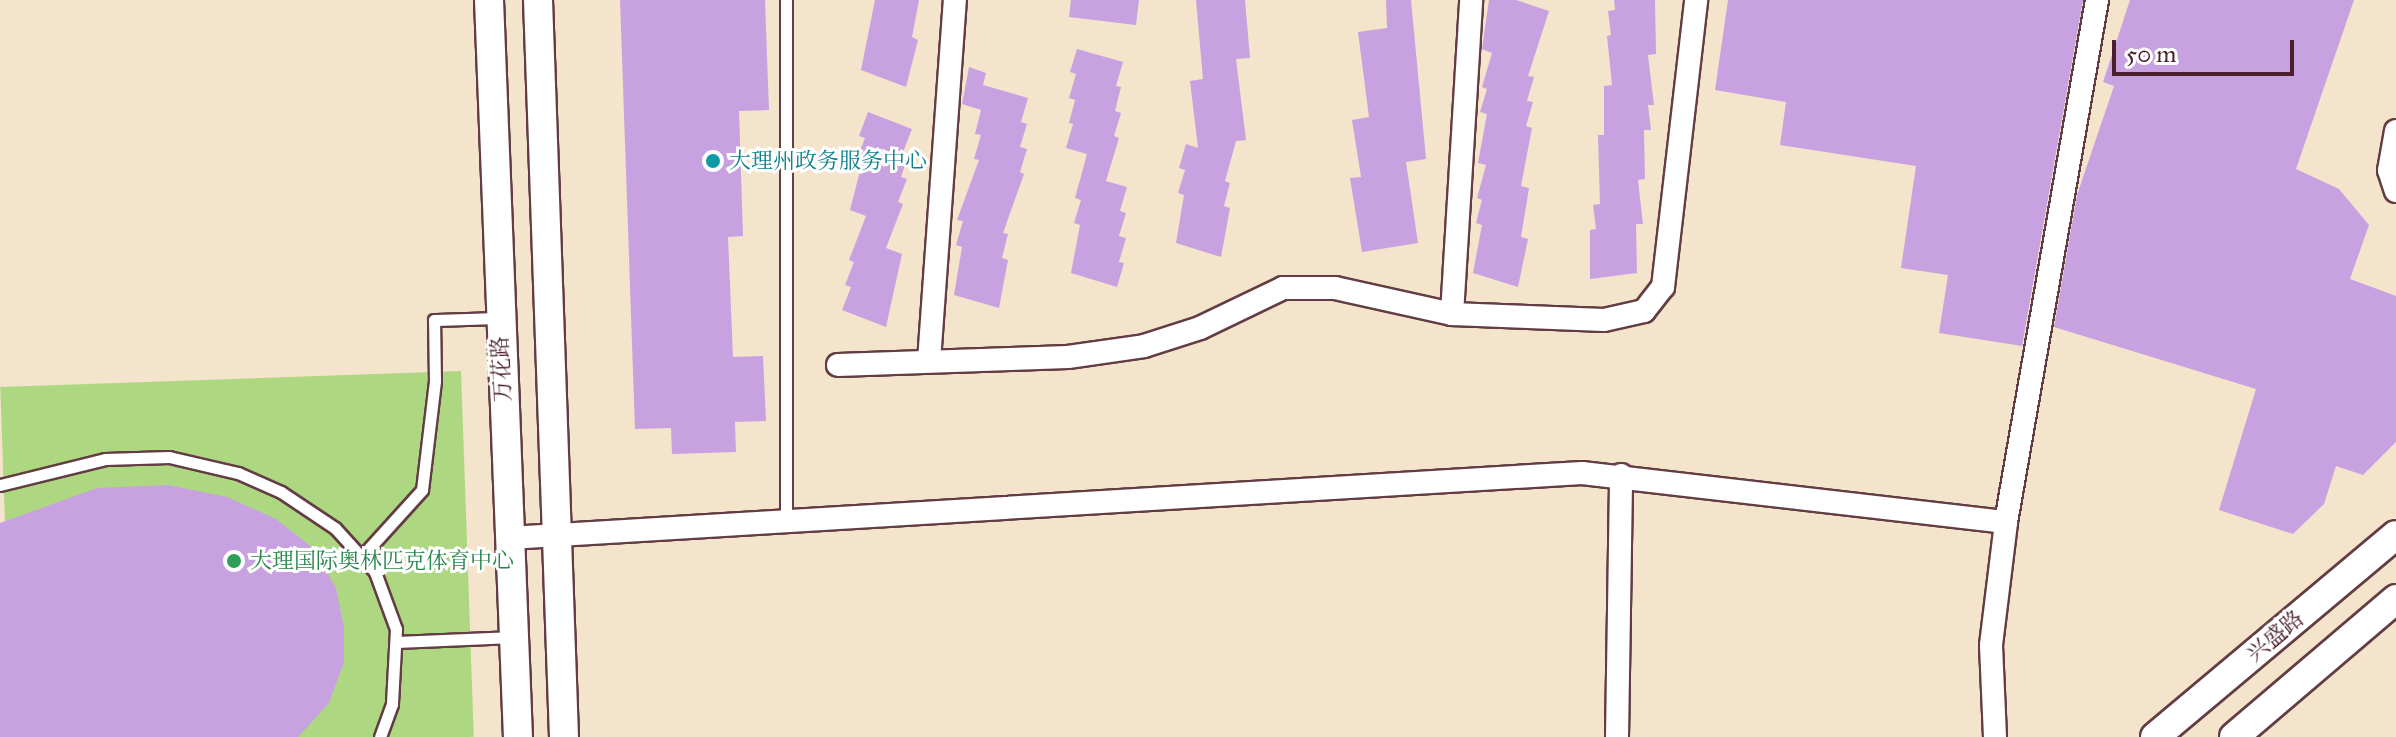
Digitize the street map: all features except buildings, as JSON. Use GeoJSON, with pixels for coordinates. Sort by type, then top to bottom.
{"type":"FeatureCollection","features":[{"type":"Feature","properties":{"kind":"street","name":"万花路"},"geometry":{"type":"LineString","coordinates":[[489,0],[499,318],[518,737]]}},
{"type":"Feature","properties":{"kind":"street"},"geometry":{"type":"LineString","coordinates":[[538,0],[553,534],[564,737]]}},
{"type":"Feature","properties":{"kind":"street"},"geometry":{"type":"LineString","coordinates":[[929,361],[955,0]]}},
{"type":"Feature","properties":{"kind":"street"},"geometry":{"type":"LineString","coordinates":[[1452,314],[1471,0]]}},
{"type":"Feature","properties":{"kind":"street"},"geometry":{"type":"LineString","coordinates":[[838,365],[1068,357],[1144,346],[1200,328],[1283,288],[1335,288],[1452,314],[1604,320],[1644,311],[1663,287],[1696,0]]}},
{"type":"Feature","properties":{"kind":"street"},"geometry":{"type":"LineString","coordinates":[[1995,737],[1991,645],[2006,522],[2097,0]]}},
{"type":"Feature","properties":{"kind":"street"},"geometry":{"type":"LineString","coordinates":[[2396,131],[2389,170],[2396,191]]}},
{"type":"Feature","properties":{"kind":"street"},"geometry":{"type":"LineString","coordinates":[[509,538],[786,519],[1621,475],[2006,522]]}},
{"type":"Feature","properties":{"kind":"street"},"geometry":{"type":"LineString","coordinates":[[1617,737],[1621,475]]}},
{"type":"Feature","properties":{"kind":"street","name":"兴盛路"},"geometry":{"type":"LineString","coordinates":[[2155,737],[2396,535]]}},
{"type":"Feature","properties":{"kind":"street"},"geometry":{"type":"LineString","coordinates":[[2234,737],[2396,599]]}},
{"type":"Feature","properties":{"kind":"lane"},"geometry":{"type":"LineString","coordinates":[[786,0],[786,519]]}},
{"type":"Feature","properties":{"kind":"lane"},"geometry":{"type":"LineString","coordinates":[[363,555],[422,490],[435,381],[434,320],[499,318]]}},
{"type":"Feature","properties":{"kind":"lane"},"geometry":{"type":"LineString","coordinates":[[0,485],[136,455],[207,463],[281,492],[335,528],[363,555],[386,594],[396,642],[392,704],[380,737]]}},
{"type":"Feature","properties":{"kind":"lane"},"geometry":{"type":"LineString","coordinates":[[396,642],[514,637]]}},
{"type":"Feature","properties":{"kind":"green space","name":"大理国际奥林匹克体育中心"},"geometry":{"type":"Polygon","coordinates":[[[461,371],[474,737],[13,737],[0,387],[461,371]]]}},
{"type":"Feature","properties":{"kind":"place","name":"大理州政务服务中心"},"geometry":{"type":"Point","coordinates":[713,161]}},
{"type":"Feature","properties":{"kind":"place","name":"大理国际奥林匹克体育中心"},"geometry":{"type":"Point","coordinates":[234,561]}}]}
